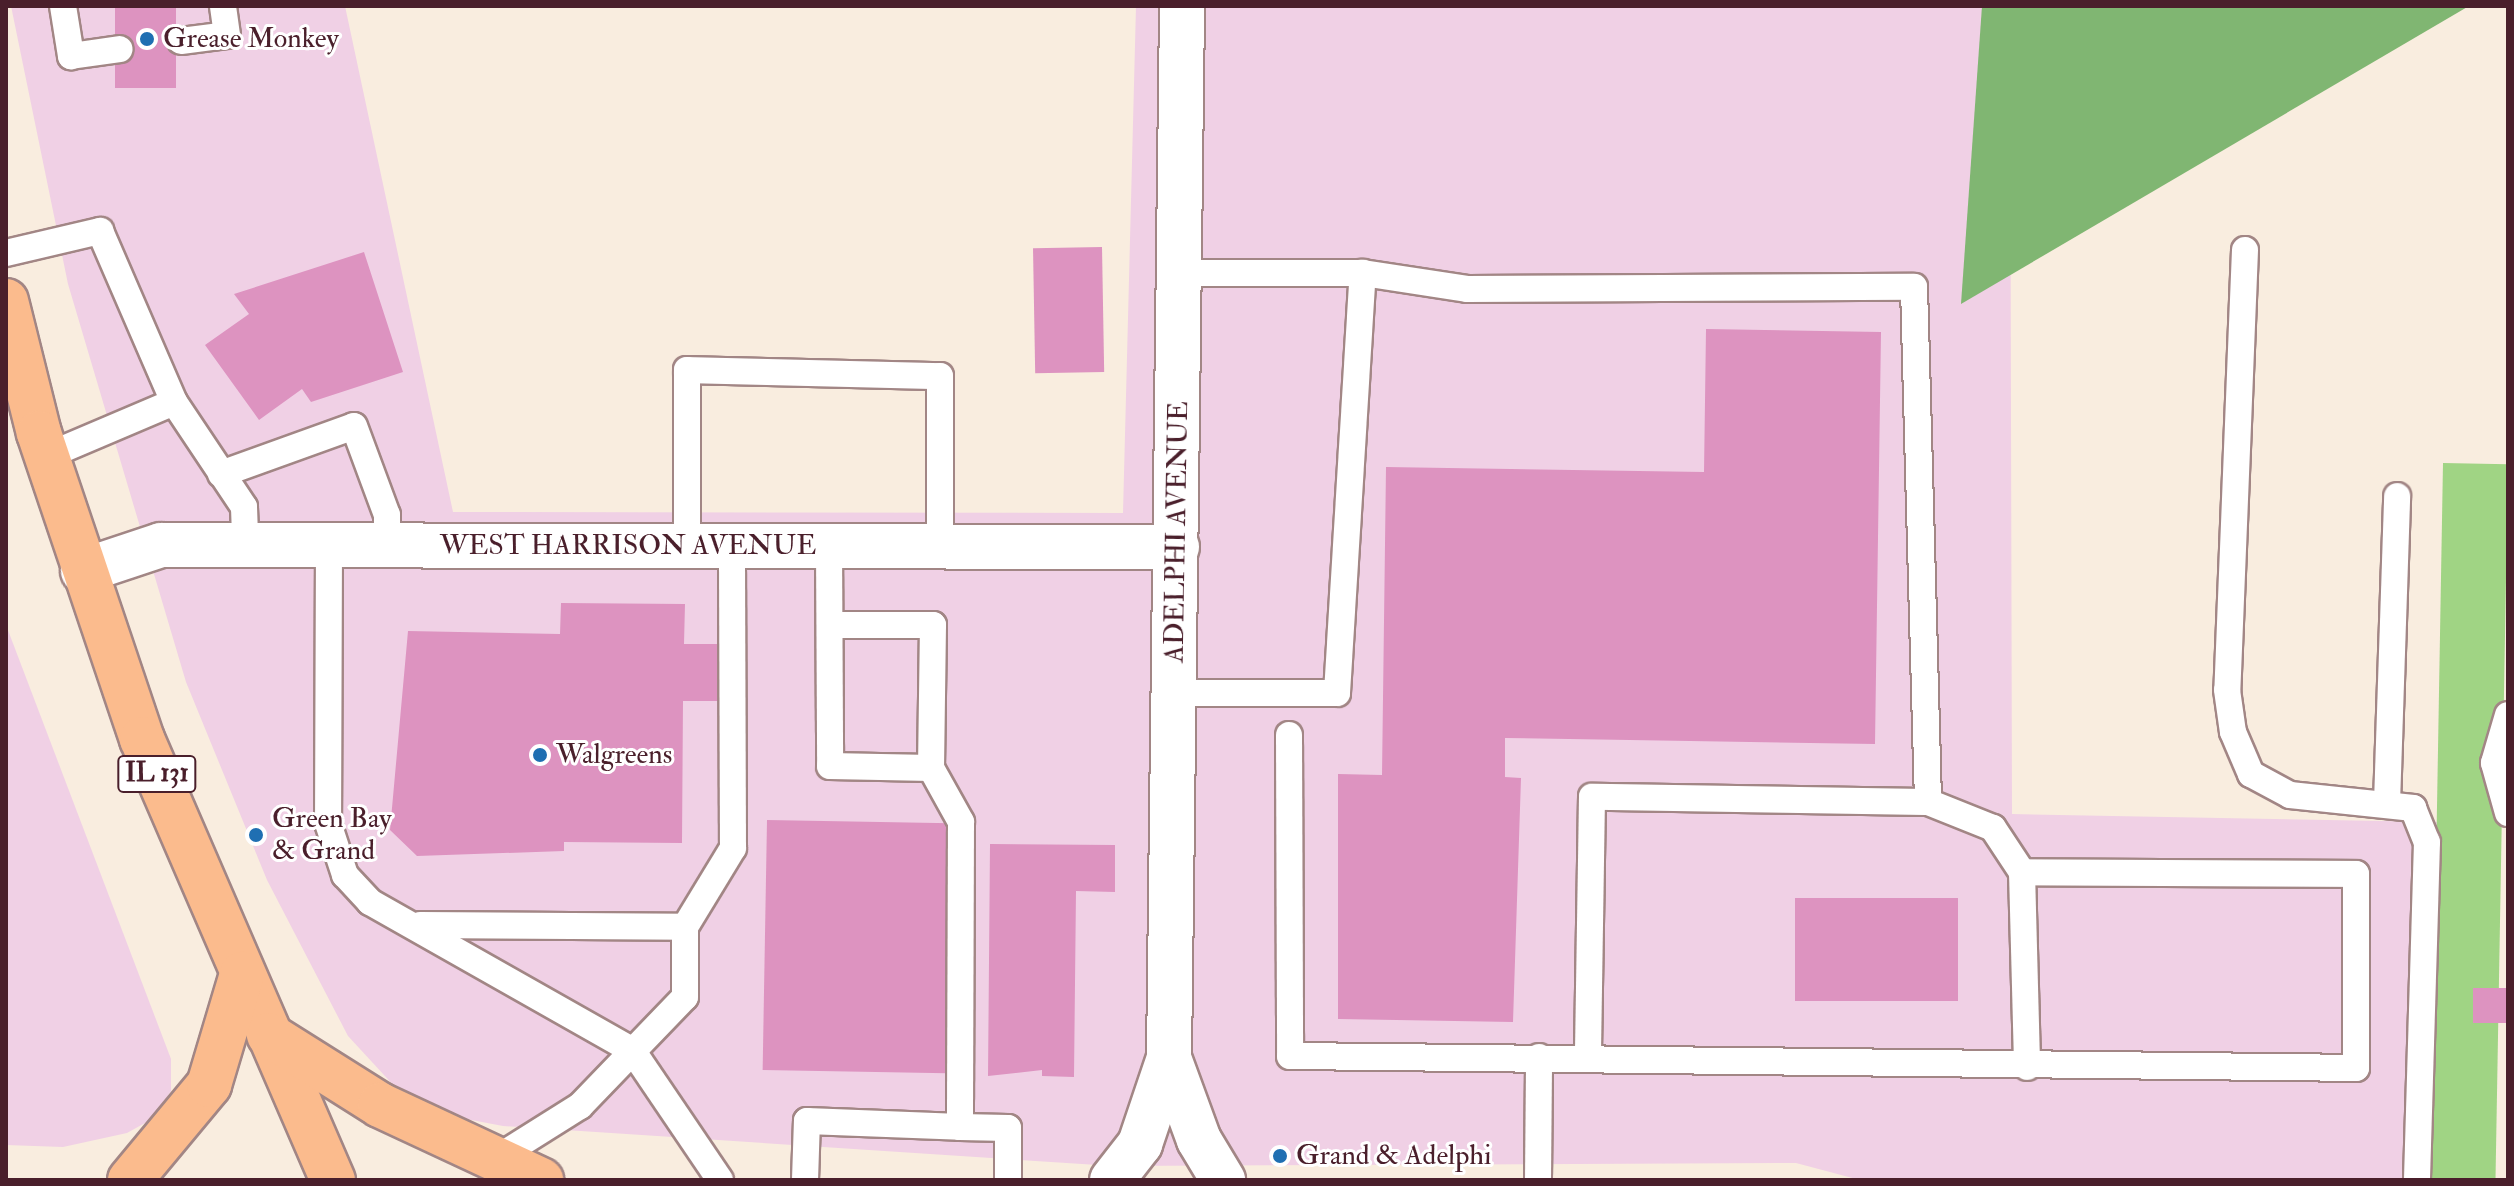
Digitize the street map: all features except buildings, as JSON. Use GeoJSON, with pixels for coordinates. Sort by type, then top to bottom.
{"type":"FeatureCollection","features":[{"type":"Feature","properties":{"kind":"main road","name":"IL 131"},"geometry":{"type":"LineString","coordinates":[[6,301],[14,360],[142,739],[333,1180]]}},
{"type":"Feature","properties":{"kind":"main road"},"geometry":{"type":"LineString","coordinates":[[130,1180],[209,1085],[242,974]]}},
{"type":"Feature","properties":{"kind":"main road"},"geometry":{"type":"LineString","coordinates":[[269,1035],[380,1105],[541,1180]]}},
{"type":"Feature","properties":{"kind":"street","name":"ADELPHI AVENUE"},"geometry":{"type":"LineString","coordinates":[[1112,1180],[1140,1144],[1169,1058],[1182,6]]}},
{"type":"Feature","properties":{"kind":"street","name":"WEST HARRISON AVENUE"},"geometry":{"type":"LineString","coordinates":[[83,571],[161,545],[1177,547]]}},
{"type":"Feature","properties":{"kind":"street","name":"ADELPHI AVENUE"},"geometry":{"type":"LineString","coordinates":[[1169,1058],[1223,1180]]}},
{"type":"Feature","properties":{"kind":"lane"},"geometry":{"type":"LineString","coordinates":[[63,6],[71,56],[120,49]]}},
{"type":"Feature","properties":{"kind":"lane"},"geometry":{"type":"LineString","coordinates":[[181,41],[227,35],[223,6]]}},
{"type":"Feature","properties":{"kind":"lane"},"geometry":{"type":"LineString","coordinates":[[6,253],[100,231],[174,402],[244,507],[245,545]]}},
{"type":"Feature","properties":{"kind":"lane"},"geometry":{"type":"LineString","coordinates":[[2245,250],[2227,690],[2233,732],[2251,774],[2290,795],[2413,808],[2427,842],[2417,1180]]}},
{"type":"Feature","properties":{"kind":"lane"},"geometry":{"type":"LineString","coordinates":[[1181,273],[1363,273],[1467,289],[1914,287],[1928,802]]}},
{"type":"Feature","properties":{"kind":"lane"},"geometry":{"type":"LineString","coordinates":[[1175,693],[1337,693],[1363,273]]}},
{"type":"Feature","properties":{"kind":"lane"},"geometry":{"type":"LineString","coordinates":[[687,546],[687,370],[940,376],[940,546]]}},
{"type":"Feature","properties":{"kind":"lane"},"geometry":{"type":"LineString","coordinates":[[47,456],[174,402]]}},
{"type":"Feature","properties":{"kind":"lane"},"geometry":{"type":"LineString","coordinates":[[221,474],[354,426],[387,515],[387,546]]}},
{"type":"Feature","properties":{"kind":"lane"},"geometry":{"type":"LineString","coordinates":[[2387,803],[2397,496]]}},
{"type":"Feature","properties":{"kind":"lane"},"geometry":{"type":"LineString","coordinates":[[329,545],[328,823],[345,875],[370,902],[417,925],[632,1050],[720,1180]]}},
{"type":"Feature","properties":{"kind":"lane"},"geometry":{"type":"LineString","coordinates":[[497,1158],[580,1106],[685,997],[685,927],[733,848],[736,770],[732,546]]}},
{"type":"Feature","properties":{"kind":"lane"},"geometry":{"type":"LineString","coordinates":[[829,546],[830,766],[931,768]]}},
{"type":"Feature","properties":{"kind":"lane"},"geometry":{"type":"LineString","coordinates":[[830,625],[933,625],[931,768],[961,822],[960,1127]]}},
{"type":"Feature","properties":{"kind":"lane"},"geometry":{"type":"LineString","coordinates":[[2508,715],[2494,763],[2508,813]]}},
{"type":"Feature","properties":{"kind":"lane"},"geometry":{"type":"LineString","coordinates":[[1289,735],[1290,1056],[1588,1057],[2027,1067],[2356,1068],[2356,874],[2022,872]]}},
{"type":"Feature","properties":{"kind":"lane"},"geometry":{"type":"LineString","coordinates":[[1588,1057],[1592,797],[1928,802],[1993,828],[2022,872],[2027,1067]]}},
{"type":"Feature","properties":{"kind":"lane"},"geometry":{"type":"LineString","coordinates":[[417,925],[685,927]]}},
{"type":"Feature","properties":{"kind":"lane"},"geometry":{"type":"LineString","coordinates":[[1538,1180],[1539,1057]]}},
{"type":"Feature","properties":{"kind":"lane"},"geometry":{"type":"LineString","coordinates":[[805,1180],[807,1121],[1008,1128],[1008,1180]]}},
{"type":"Feature","properties":{"kind":"shaded area"},"geometry":{"type":"Polygon","coordinates":[[[11,6],[345,6],[453,512],[1123,513],[1136,6],[2010,6],[2012,814],[2438,822],[2437,1180],[1860,1180],[1796,1163],[1113,1166],[503,1126],[445,1115],[396,1088],[348,1036],[267,880],[186,682],[68,284],[11,6]]]}},
{"type":"Feature","properties":{"kind":"shaded area"},"geometry":{"type":"Polygon","coordinates":[[[6,625],[171,1059],[171,1091],[154,1118],[127,1133],[63,1147],[6,1145],[6,625]]]}},
{"type":"Feature","properties":{"kind":"green space"},"geometry":{"type":"Polygon","coordinates":[[[1982,6],[2469,6],[1961,304],[1982,6]]]}},
{"type":"Feature","properties":{"kind":"green space"},"geometry":{"type":"Polygon","coordinates":[[[2443,463],[2508,464],[2495,1180],[2430,1180],[2443,463]]]}},
{"type":"Feature","properties":{"kind":"place","name":"Grease Monkey"},"geometry":{"type":"Point","coordinates":[147,39]}},
{"type":"Feature","properties":{"kind":"place","name":"Walgreens"},"geometry":{"type":"Point","coordinates":[540,755]}},
{"type":"Feature","properties":{"kind":"place","name":"Green Bay & Grand"},"geometry":{"type":"Point","coordinates":[256,835]}},
{"type":"Feature","properties":{"kind":"place","name":"Grand & Adelphi"},"geometry":{"type":"Point","coordinates":[1280,1156]}}]}
